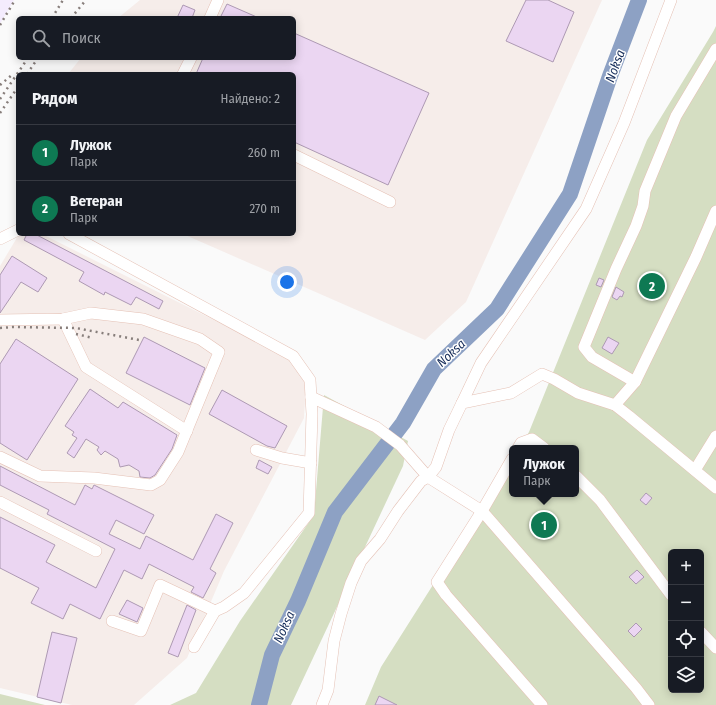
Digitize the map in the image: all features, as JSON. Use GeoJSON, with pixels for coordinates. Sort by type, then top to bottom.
{"type":"FeatureCollection","features":[{"type":"Feature","properties":{"kind":"street"},"geometry":{"type":"LineString","coordinates":[[211,16],[218,0]]}},
{"type":"Feature","properties":{"kind":"street"},"geometry":{"type":"LineString","coordinates":[[322,705],[328,690],[336,634],[351,583],[361,561],[380,539],[398,511],[421,481],[428,477],[436,467],[449,430],[481,363],[586,209],[624,123],[671,0]]}},
{"type":"Feature","properties":{"kind":"street"},"geometry":{"type":"LineString","coordinates":[[635,382],[592,356],[584,347],[636,226],[645,191],[676,116],[710,56],[716,49]]}},
{"type":"Feature","properties":{"kind":"street"},"geometry":{"type":"LineString","coordinates":[[184,72],[189,60]]}},
{"type":"Feature","properties":{"kind":"street"},"geometry":{"type":"LineString","coordinates":[[296,156],[390,202]]}},
{"type":"Feature","properties":{"kind":"street"},"geometry":{"type":"LineString","coordinates":[[615,405],[635,382],[693,264],[716,211]]}},
{"type":"Feature","properties":{"kind":"street"},"geometry":{"type":"LineString","coordinates":[[0,238],[16,231]]}},
{"type":"Feature","properties":{"kind":"street"},"geometry":{"type":"LineString","coordinates":[[73,236],[294,356],[310,380],[311,463],[309,513],[244,593],[224,607],[215,611],[194,647]]}},
{"type":"Feature","properties":{"kind":"street"},"geometry":{"type":"LineString","coordinates":[[0,320],[63,319],[91,313],[143,319],[200,339],[219,352],[178,452],[160,480],[151,485],[94,478],[40,476],[0,457]]}},
{"type":"Feature","properties":{"kind":"street"},"geometry":{"type":"LineString","coordinates":[[63,319],[86,367],[187,431]]}},
{"type":"Feature","properties":{"kind":"street"},"geometry":{"type":"LineString","coordinates":[[462,403],[512,393],[542,374],[578,393],[615,405],[716,488]]}},
{"type":"Feature","properties":{"kind":"street"},"geometry":{"type":"LineString","coordinates":[[311,397],[376,427],[400,445],[428,477],[482,511],[636,688],[649,705]]}},
{"type":"Feature","properties":{"kind":"street"},"geometry":{"type":"LineString","coordinates":[[695,470],[716,436]]}},
{"type":"Feature","properties":{"kind":"street"},"geometry":{"type":"LineString","coordinates":[[520,445],[521,443],[532,439],[540,445]]}},
{"type":"Feature","properties":{"kind":"street"},"geometry":{"type":"LineString","coordinates":[[256,450],[282,458],[311,463]]}},
{"type":"Feature","properties":{"kind":"street"},"geometry":{"type":"LineString","coordinates":[[509,464],[482,511],[437,582],[446,595],[542,705]]}},
{"type":"Feature","properties":{"kind":"street"},"geometry":{"type":"LineString","coordinates":[[579,479],[600,500],[668,591]]}},
{"type":"Feature","properties":{"kind":"street"},"geometry":{"type":"LineString","coordinates":[[0,502],[96,551]]}},
{"type":"Feature","properties":{"kind":"street"},"geometry":{"type":"LineString","coordinates":[[112,621],[141,631],[160,585],[215,611]]}},
{"type":"Feature","properties":{"kind":"street"},"geometry":{"type":"LineString","coordinates":[[704,635],[716,648]]}},
{"type":"Feature","properties":{"kind":"shaded area"},"geometry":{"type":"Polygon","coordinates":[[[0,0],[14,0],[0,24],[0,0]]]}},
{"type":"Feature","properties":{"kind":"shaded area"},"geometry":{"type":"Polygon","coordinates":[[[140,0],[602,0],[466,302],[425,340],[188,236],[296,236],[296,72],[70,72],[79,60],[296,60],[296,16],[120,16],[140,0]]]}},
{"type":"Feature","properties":{"kind":"shaded area"},"geometry":{"type":"Polygon","coordinates":[[[18,236],[46,236],[290,358],[306,382],[304,418],[224,571],[187,658],[134,705],[72,705],[0,688],[0,266],[18,236]]]}},
{"type":"Feature","properties":{"kind":"green space"},"geometry":{"type":"Polygon","coordinates":[[[716,26],[716,705],[365,705],[381,667],[509,465],[509,497],[579,497],[579,445],[521,445],[529,432],[647,140],[716,26]]]}},
{"type":"Feature","properties":{"kind":"green space"},"geometry":{"type":"Polygon","coordinates":[[[324,395],[408,441],[403,466],[291,705],[170,705],[196,693],[240,621],[314,515],[324,395]]]}},
{"type":"Feature","properties":{"kind":"green space"},"geometry":{"type":"Polygon","coordinates":[[[0,694],[45,705],[0,705],[0,694]]]}},
{"type":"Feature","properties":{"kind":"building"},"geometry":{"type":"Polygon","coordinates":[[[526,0],[548,0],[574,12],[553,62],[506,41],[526,0]]]}},
{"type":"Feature","properties":{"kind":"building"},"geometry":{"type":"Polygon","coordinates":[[[227,4],[254,16],[221,16],[227,4]]]}},
{"type":"Feature","properties":{"kind":"building"},"geometry":{"type":"Polygon","coordinates":[[[183,5],[195,10],[193,16],[178,16],[183,5]]]}},
{"type":"Feature","properties":{"kind":"building"},"geometry":{"type":"Polygon","coordinates":[[[296,34],[429,93],[388,185],[296,143],[296,72],[197,72],[202,60],[296,60],[296,34]]]}},
{"type":"Feature","properties":{"kind":"building"},"geometry":{"type":"Polygon","coordinates":[[[26,236],[39,236],[163,301],[159,309],[136,297],[131,305],[105,292],[104,295],[79,281],[84,272],[24,240],[26,236]]]}},
{"type":"Feature","properties":{"kind":"building"},"geometry":{"type":"Polygon","coordinates":[[[12,256],[47,278],[38,292],[21,282],[0,313],[0,275],[12,256]]]}},
{"type":"Feature","properties":{"kind":"building"},"geometry":{"type":"Polygon","coordinates":[[[599,278],[604,280],[601,287],[596,285],[599,278]]]}},
{"type":"Feature","properties":{"kind":"building"},"geometry":{"type":"Polygon","coordinates":[[[616,287],[624,292],[622,297],[620,296],[617,300],[612,297],[616,287]]]}},
{"type":"Feature","properties":{"kind":"building"},"geometry":{"type":"Polygon","coordinates":[[[144,337],[205,368],[190,405],[126,373],[144,337]]]}},
{"type":"Feature","properties":{"kind":"building"},"geometry":{"type":"Polygon","coordinates":[[[608,337],[619,343],[612,354],[602,348],[608,337]]]}},
{"type":"Feature","properties":{"kind":"building"},"geometry":{"type":"Polygon","coordinates":[[[16,339],[78,379],[27,460],[0,443],[0,364],[16,339]]]}},
{"type":"Feature","properties":{"kind":"building"},"geometry":{"type":"Polygon","coordinates":[[[90,389],[118,408],[123,402],[177,435],[172,449],[155,475],[150,478],[140,477],[139,471],[129,465],[120,467],[118,459],[105,451],[101,455],[97,450],[99,447],[86,439],[74,458],[67,453],[77,438],[72,435],[74,432],[65,426],[90,389]]]}},
{"type":"Feature","properties":{"kind":"building"},"geometry":{"type":"Polygon","coordinates":[[[222,390],[287,426],[275,448],[267,446],[209,414],[222,390]]]}},
{"type":"Feature","properties":{"kind":"building"},"geometry":{"type":"Polygon","coordinates":[[[259,460],[272,467],[268,474],[256,468],[259,460]]]}},
{"type":"Feature","properties":{"kind":"building"},"geometry":{"type":"Polygon","coordinates":[[[0,466],[75,505],[85,485],[92,489],[94,485],[154,515],[144,534],[116,520],[109,534],[140,549],[146,536],[193,560],[216,514],[233,523],[210,569],[216,573],[203,598],[191,592],[194,587],[149,564],[142,579],[124,570],[100,619],[70,604],[63,619],[31,603],[39,588],[0,568],[0,517],[55,545],[46,562],[96,588],[115,549],[47,514],[49,510],[0,485],[0,466]]]}},
{"type":"Feature","properties":{"kind":"building"},"geometry":{"type":"Polygon","coordinates":[[[646,493],[652,498],[646,505],[640,500],[646,493]]]}},
{"type":"Feature","properties":{"kind":"building"},"geometry":{"type":"Polygon","coordinates":[[[637,570],[644,577],[636,584],[629,577],[637,570]]]}},
{"type":"Feature","properties":{"kind":"building"},"geometry":{"type":"Polygon","coordinates":[[[127,600],[143,608],[137,622],[119,614],[127,600]]]}},
{"type":"Feature","properties":{"kind":"building"},"geometry":{"type":"Polygon","coordinates":[[[187,605],[196,610],[178,657],[168,653],[187,605]]]}},
{"type":"Feature","properties":{"kind":"building"},"geometry":{"type":"Polygon","coordinates":[[[636,623],[642,629],[634,637],[628,631],[636,623]]]}},
{"type":"Feature","properties":{"kind":"building"},"geometry":{"type":"Polygon","coordinates":[[[52,632],[77,638],[61,703],[37,697],[52,632]]]}},
{"type":"Feature","properties":{"kind":"building"},"geometry":{"type":"Polygon","coordinates":[[[379,696],[397,705],[375,705],[379,696]]]}},
{"type":"Feature","properties":{"kind":"waterway","name":"Noksa"},"geometry":{"type":"LineString","coordinates":[[259,705],[272,655],[298,601],[335,512],[403,423],[434,369],[497,309],[570,194],[610,76],[639,0]]}},
{"type":"Feature","properties":{"kind":"railway"},"geometry":{"type":"LineString","coordinates":[[0,25],[15,0]]}},
{"type":"Feature","properties":{"kind":"railway"},"geometry":{"type":"LineString","coordinates":[[53,16],[63,0]]}},
{"type":"Feature","properties":{"kind":"railway"},"geometry":{"type":"LineString","coordinates":[[73,16],[86,0]]}},
{"type":"Feature","properties":{"kind":"railway"},"geometry":{"type":"LineString","coordinates":[[18,72],[27,60]]}},
{"type":"Feature","properties":{"kind":"railway"},"geometry":{"type":"LineString","coordinates":[[28,72],[37,60]]}},
{"type":"Feature","properties":{"kind":"railway"},"geometry":{"type":"LineString","coordinates":[[0,85],[13,74]]}},
{"type":"Feature","properties":{"kind":"railway"},"geometry":{"type":"LineString","coordinates":[[0,99],[16,76]]}},
{"type":"Feature","properties":{"kind":"railway"},"geometry":{"type":"LineString","coordinates":[[0,113],[16,90]]}},
{"type":"Feature","properties":{"kind":"railway"},"geometry":{"type":"LineString","coordinates":[[0,328],[76,328],[139,340]]}},
{"type":"Feature","properties":{"kind":"railway"},"geometry":{"type":"LineString","coordinates":[[76,334],[93,338]]}},
{"type":"Feature","properties":{"kind":"place","name":"Ветеран"},"geometry":{"type":"Point","coordinates":[652,286]}},
{"type":"Feature","properties":{"kind":"place","name":"Лужок"},"geometry":{"type":"Point","coordinates":[544,525]}}]}
